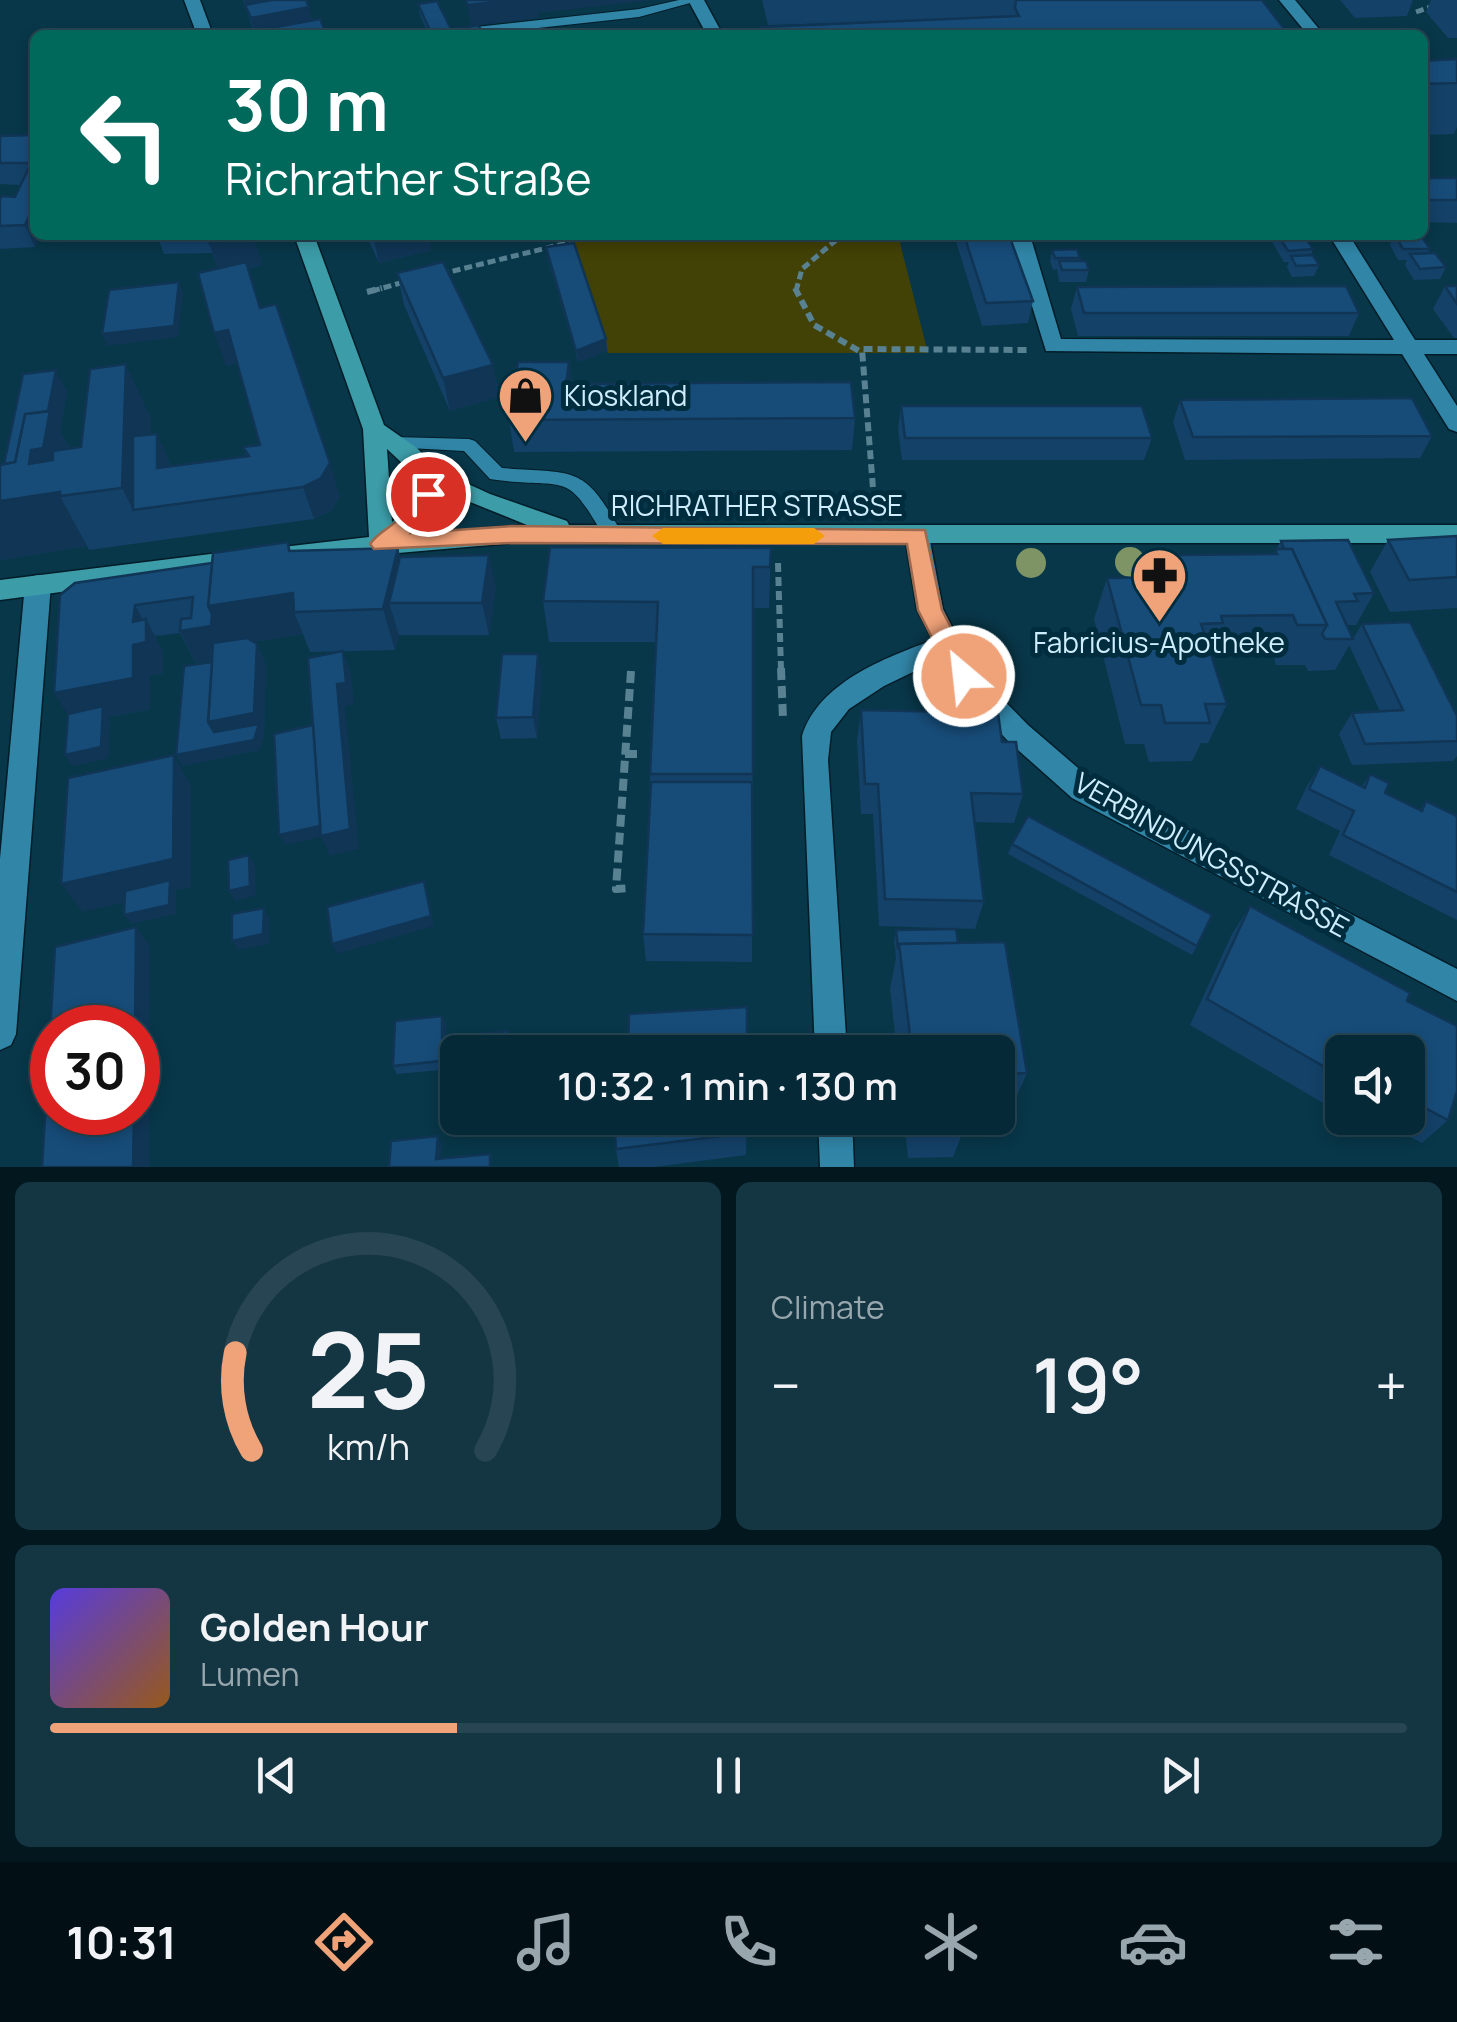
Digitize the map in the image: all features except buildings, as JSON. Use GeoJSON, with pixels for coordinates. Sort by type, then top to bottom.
{"type":"FeatureCollection","features":[{"type":"Feature","properties":{"kind":"main road"},"geometry":{"type":"LineString","coordinates":[[306,240],[374,428],[382,544]]}},
{"type":"Feature","properties":{"kind":"main road"},"geometry":{"type":"LineString","coordinates":[[374,428],[430,476],[482,500],[582,535]]}},
{"type":"Feature","properties":{"kind":"main road"},"geometry":{"type":"LineString","coordinates":[[382,544],[420,512],[430,476]]}},
{"type":"Feature","properties":{"kind":"main road","name":"RICHRATHER STRASSE"},"geometry":{"type":"LineString","coordinates":[[0,590],[469,536],[1457,534]]}},
{"type":"Feature","properties":{"kind":"street"},"geometry":{"type":"LineString","coordinates":[[192,0],[203,30]]}},
{"type":"Feature","properties":{"kind":"street"},"geometry":{"type":"LineString","coordinates":[[696,0],[712,30]]}},
{"type":"Feature","properties":{"kind":"street"},"geometry":{"type":"LineString","coordinates":[[1287,0],[1312,30]]}},
{"type":"Feature","properties":{"kind":"street"},"geometry":{"type":"LineString","coordinates":[[1021,240],[1053,346],[1413,350],[1457,347]]}},
{"type":"Feature","properties":{"kind":"street"},"geometry":{"type":"LineString","coordinates":[[1342,240],[1457,424]]}},
{"type":"Feature","properties":{"kind":"street","name":"VERBINDUNGSSTRASSE"},"geometry":{"type":"LineString","coordinates":[[917,536],[930,610],[964,676],[1082,789],[1457,986]]}},
{"type":"Feature","properties":{"kind":"street"},"geometry":{"type":"LineString","coordinates":[[0,1034],[38,584]]}},
{"type":"Feature","properties":{"kind":"street"},"geometry":{"type":"LineString","coordinates":[[830,1035],[814,760],[817,730],[839,701],[908,660],[946,646]]}},
{"type":"Feature","properties":{"kind":"street"},"geometry":{"type":"LineString","coordinates":[[835,1135],[838,1167]]}},
{"type":"Feature","properties":{"kind":"lane"},"geometry":{"type":"LineString","coordinates":[[485,30],[639,13],[696,0]]}},
{"type":"Feature","properties":{"kind":"lane"},"geometry":{"type":"LineString","coordinates":[[394,443],[455,442],[478,452],[497,474],[578,483],[588,492],[612,534]]}},
{"type":"Feature","properties":{"kind":"path"},"geometry":{"type":"LineString","coordinates":[[1416,12],[1444,3]]}},
{"type":"Feature","properties":{"kind":"path"},"geometry":{"type":"LineString","coordinates":[[836,240],[802,269],[794,287],[814,325],[862,352]]}},
{"type":"Feature","properties":{"kind":"path"},"geometry":{"type":"LineString","coordinates":[[441,274],[571,242]]}},
{"type":"Feature","properties":{"kind":"path"},"geometry":{"type":"LineString","coordinates":[[367,292],[422,278]]}},
{"type":"Feature","properties":{"kind":"path"},"geometry":{"type":"LineString","coordinates":[[862,352],[1034,350],[1053,346]]}},
{"type":"Feature","properties":{"kind":"path"},"geometry":{"type":"LineString","coordinates":[[862,352],[874,501]]}},
{"type":"Feature","properties":{"kind":"path"},"geometry":{"type":"LineString","coordinates":[[778,564],[783,718]]}},
{"type":"Feature","properties":{"kind":"path"},"geometry":{"type":"LineString","coordinates":[[631,671],[616,889],[631,888]]}},
{"type":"Feature","properties":{"kind":"path"},"geometry":{"type":"LineString","coordinates":[[625,754],[641,754]]}},
{"type":"Feature","properties":{"kind":"shaded area"},"geometry":{"type":"Polygon","coordinates":[[[570,240],[899,240],[928,353],[608,353],[570,240]]]}},
{"type":"Feature","properties":{"kind":"slow traffic"},"geometry":{"type":"LineString","coordinates":[[663,536],[814,536]]}},
{"type":"Feature","properties":{"kind":"place","name":"Kioskland"},"geometry":{"type":"Point","coordinates":[525,444]}},
{"type":"Feature","properties":{"kind":"place","name":"Fabricius-Apotheke"},"geometry":{"type":"Point","coordinates":[1159,625]}},
{"type":"Feature","properties":{"kind":"route"},"geometry":{"type":"LineString","coordinates":[[428,494],[420,512],[382,544],[512,534],[917,536],[930,610],[964,676]]}}]}
